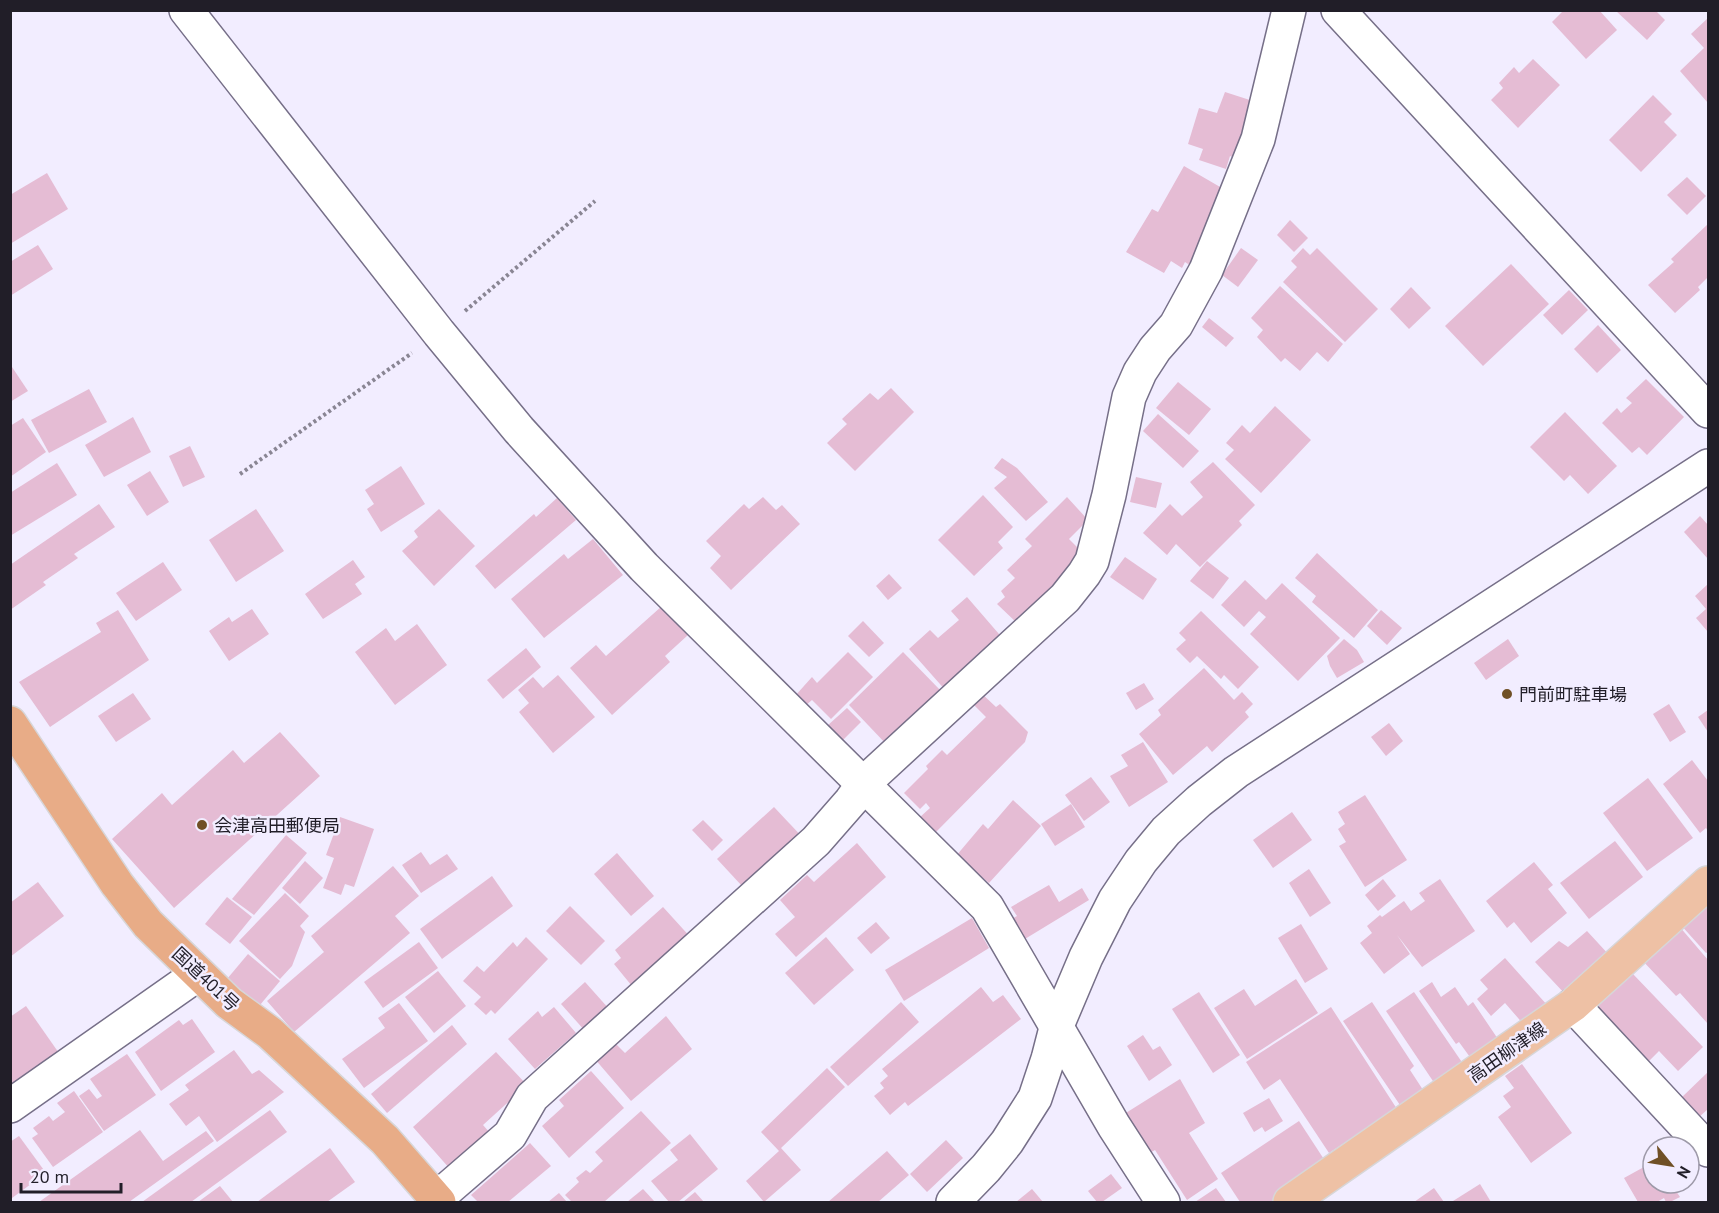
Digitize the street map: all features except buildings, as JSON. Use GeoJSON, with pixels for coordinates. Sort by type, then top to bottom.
{"type":"FeatureCollection","features":[{"type":"Feature","properties":{"kind":"highway","name":"国道401号"},"geometry":{"type":"LineString","coordinates":[[10,723],[123,892],[148,924],[229,1003],[270,1033],[385,1140],[437,1201]]}},
{"type":"Feature","properties":{"kind":"main road","name":"高田柳津線"},"geometry":{"type":"LineString","coordinates":[[1290,1203],[1573,1005],[1708,883]]}},
{"type":"Feature","properties":{"kind":"street"},"geometry":{"type":"LineString","coordinates":[[186,10],[519,430],[644,567],[987,907],[1114,1126],[1163,1203]]}},
{"type":"Feature","properties":{"kind":"street"},"geometry":{"type":"LineString","coordinates":[[437,1201],[510,1135],[532,1097],[816,841],[864,783],[1065,598],[1084,574],[1092,561],[1109,495],[1129,397],[1140,372],[1155,349],[1176,325],[1206,270],[1258,139],[1289,10]]}},
{"type":"Feature","properties":{"kind":"street"},"geometry":{"type":"LineString","coordinates":[[1353,16],[1708,411]]}},
{"type":"Feature","properties":{"kind":"street"},"geometry":{"type":"LineString","coordinates":[[953,1203],[1007,1142],[1035,1098],[1056,1028],[1086,957],[1115,900],[1141,861],[1166,831],[1236,772],[1708,466]]}},
{"type":"Feature","properties":{"kind":"street"},"geometry":{"type":"LineString","coordinates":[[10,1106],[198,974]]}},
{"type":"Feature","properties":{"kind":"street"},"geometry":{"type":"LineString","coordinates":[[1573,1005],[1708,1150]]}},
{"type":"Feature","properties":{"kind":"place","name":"門前町駐車場"},"geometry":{"type":"Point","coordinates":[1507,694]}},
{"type":"Feature","properties":{"kind":"place","name":"会津高田郵便局"},"geometry":{"type":"Point","coordinates":[202,825]}}]}
